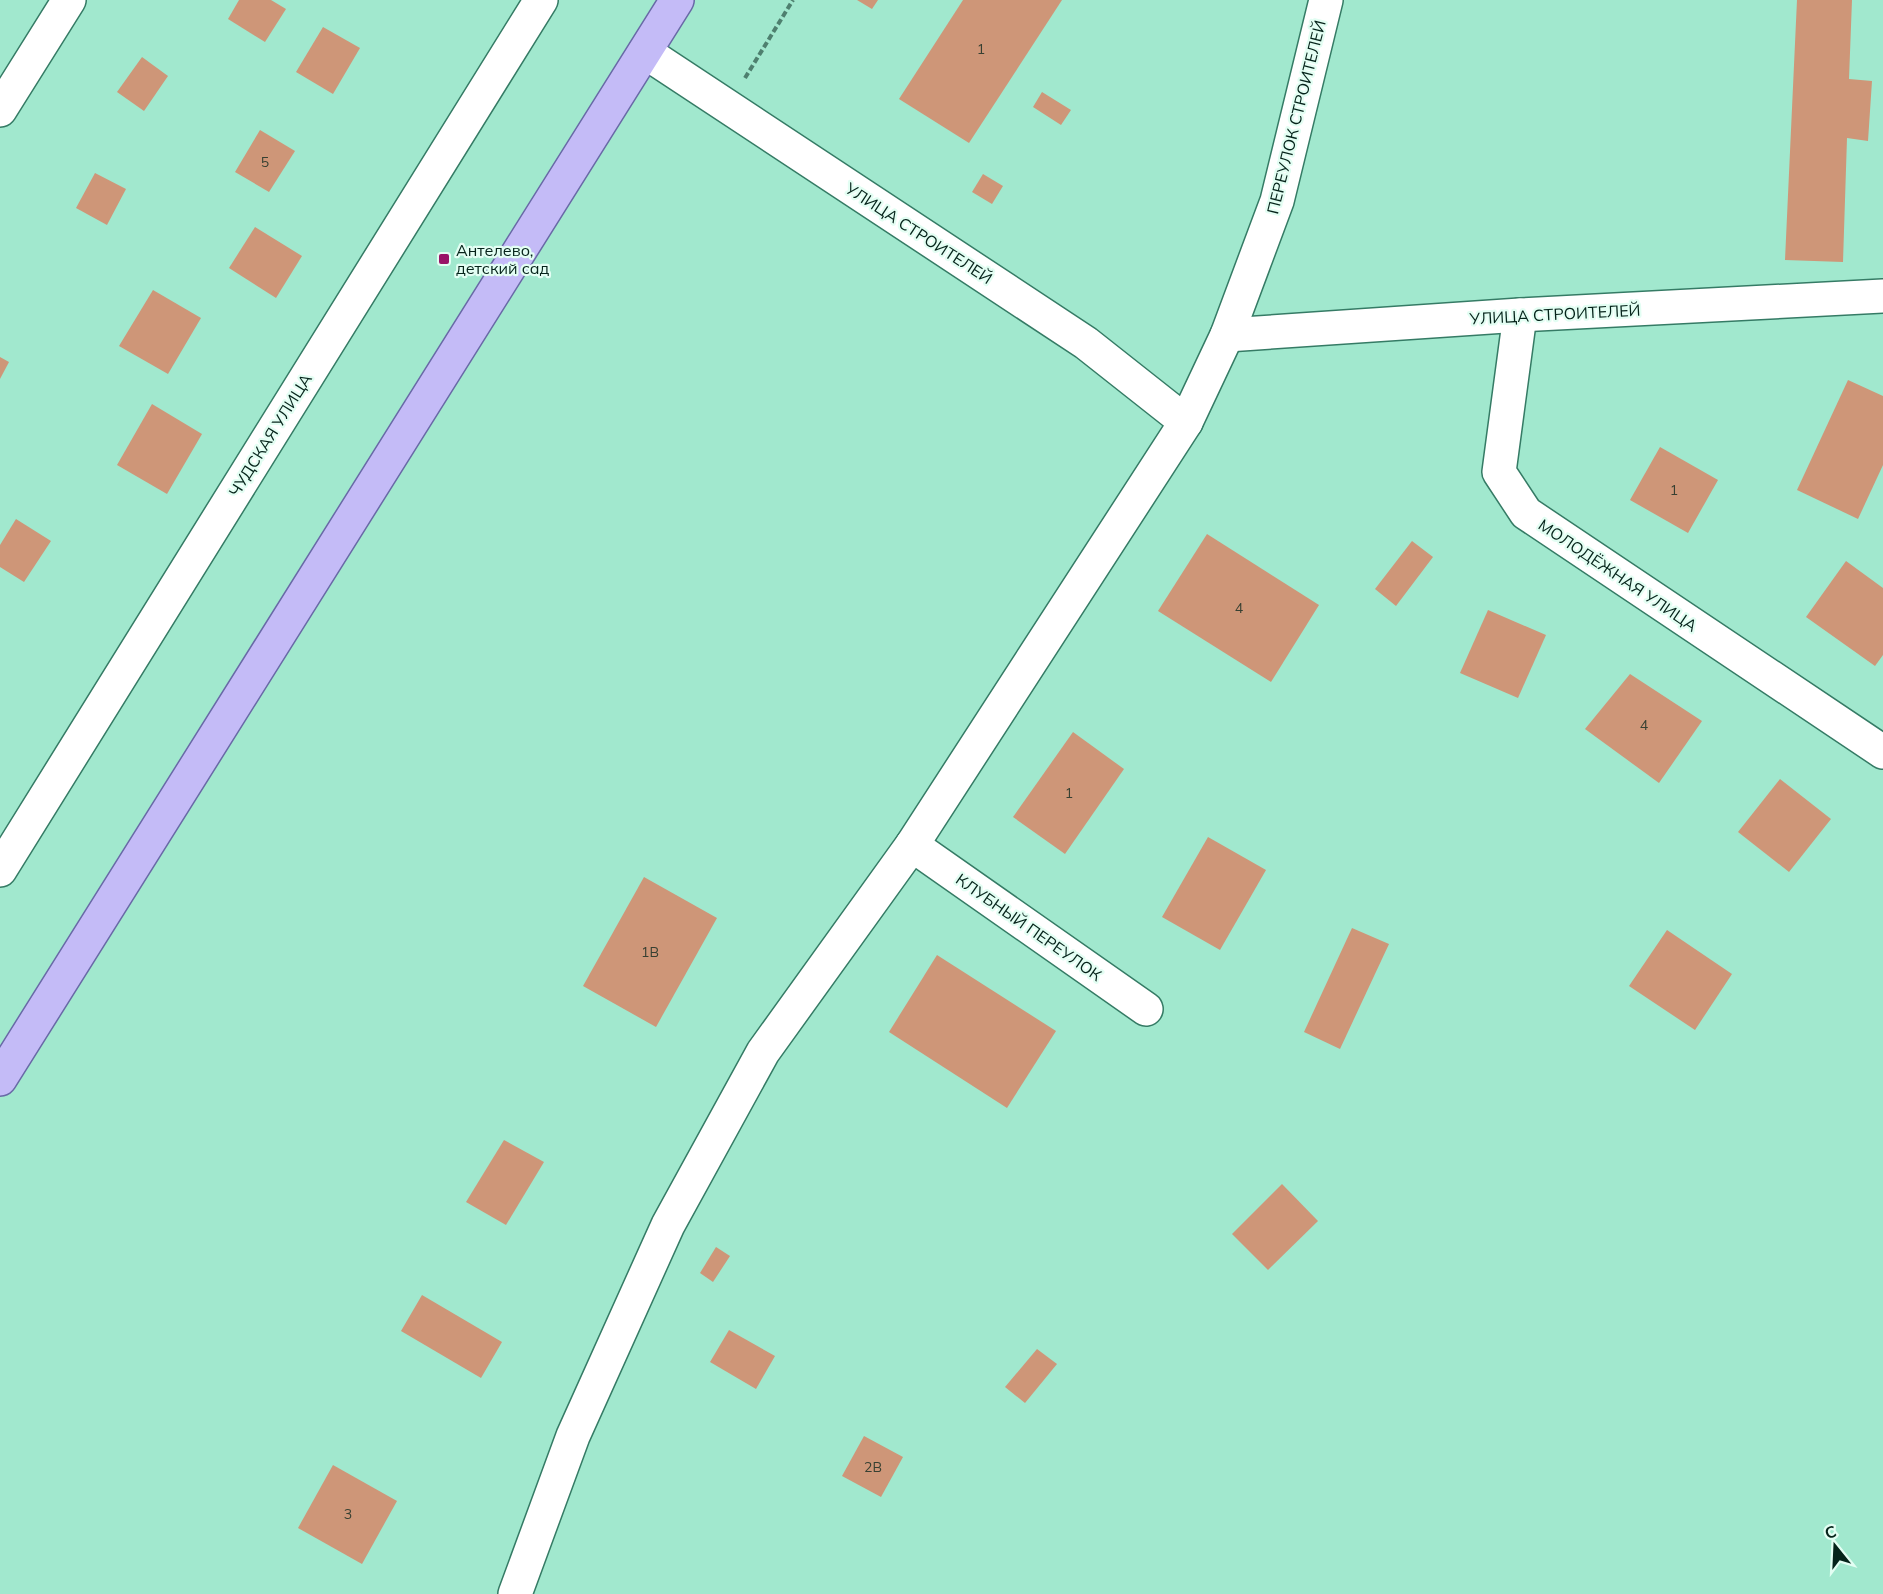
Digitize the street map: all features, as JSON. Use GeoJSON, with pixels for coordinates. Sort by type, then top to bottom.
{"type":"FeatureCollection","features":[{"type":"Feature","properties":{"kind":"main road"},"geometry":{"type":"LineString","coordinates":[[0,1079],[677,0]]}},
{"type":"Feature","properties":{"kind":"street"},"geometry":{"type":"LineString","coordinates":[[0,110],[69,0]]}},
{"type":"Feature","properties":{"kind":"street","name":"ЧУДСКАЯ УЛИЦА"},"geometry":{"type":"LineString","coordinates":[[0,870],[541,0]]}},
{"type":"Feature","properties":{"kind":"street","name":"ПЕРЕУЛОК СТРОИТЕЛЕЙ"},"geometry":{"type":"LineString","coordinates":[[515,1594],[573,1436],[668,1225],[763,1052],[912,845],[1186,422],[1227,335],[1277,201],[1326,0]]}},
{"type":"Feature","properties":{"kind":"street","name":"УЛИЦА СТРОИТЕЛЕЙ"},"geometry":{"type":"LineString","coordinates":[[645,52],[1086,343],[1186,422]]}},
{"type":"Feature","properties":{"kind":"street","name":"УЛИЦА СТРОИТЕЛЕЙ"},"geometry":{"type":"LineString","coordinates":[[1227,335],[1520,315],[1883,296]]}},
{"type":"Feature","properties":{"kind":"street","name":"МОЛОДЁЖНАЯ УЛИЦА"},"geometry":{"type":"LineString","coordinates":[[1520,315],[1499,472],[1526,513],[1883,752]]}},
{"type":"Feature","properties":{"kind":"street","name":"КЛУБНЫЙ ПЕРЕУЛОК"},"geometry":{"type":"LineString","coordinates":[[912,845],[1146,1009]]}},
{"type":"Feature","properties":{"kind":"path"},"geometry":{"type":"LineString","coordinates":[[727,106],[793,0]]}},
{"type":"Feature","properties":{"kind":"building"},"geometry":{"type":"Polygon","coordinates":[[[239,0],[271,0],[286,9],[265,42],[228,19],[239,0]]]}},
{"type":"Feature","properties":{"kind":"building"},"geometry":{"type":"Polygon","coordinates":[[[857,0],[878,0],[872,9],[857,0]]]}},
{"type":"Feature","properties":{"kind":"building"},"geometry":{"type":"Polygon","coordinates":[[[963,0],[1062,0],[969,143],[899,99],[963,0]]]}},
{"type":"Feature","properties":{"kind":"building"},"geometry":{"type":"Polygon","coordinates":[[[1797,0],[1852,0],[1849,79],[1872,81],[1868,141],[1847,138],[1843,262],[1785,260],[1797,0]]]}},
{"type":"Feature","properties":{"kind":"building"},"geometry":{"type":"Polygon","coordinates":[[[323,27],[360,48],[333,94],[296,72],[323,27]]]}},
{"type":"Feature","properties":{"kind":"building"},"geometry":{"type":"Polygon","coordinates":[[[142,57],[168,76],[144,111],[117,92],[142,57]]]}},
{"type":"Feature","properties":{"kind":"building"},"geometry":{"type":"Polygon","coordinates":[[[1042,92],[1071,110],[1061,125],[1033,107],[1042,92]]]}},
{"type":"Feature","properties":{"kind":"building"},"geometry":{"type":"Polygon","coordinates":[[[260,130],[295,151],[269,192],[235,172],[260,130]]]}},
{"type":"Feature","properties":{"kind":"building"},"geometry":{"type":"Polygon","coordinates":[[[95,173],[126,189],[107,225],[76,208],[95,173]]]}},
{"type":"Feature","properties":{"kind":"building"},"geometry":{"type":"Polygon","coordinates":[[[983,174],[1003,186],[992,204],[972,192],[983,174]]]}},
{"type":"Feature","properties":{"kind":"building"},"geometry":{"type":"Polygon","coordinates":[[[255,227],[302,256],[276,298],[229,268],[255,227]]]}},
{"type":"Feature","properties":{"kind":"building"},"geometry":{"type":"Polygon","coordinates":[[[153,290],[201,318],[168,374],[119,346],[153,290]]]}},
{"type":"Feature","properties":{"kind":"building"},"geometry":{"type":"Polygon","coordinates":[[[0,357],[9,362],[0,379],[0,357]]]}},
{"type":"Feature","properties":{"kind":"building"},"geometry":{"type":"Polygon","coordinates":[[[1848,380],[1883,396],[1883,465],[1858,519],[1797,490],[1848,380]]]}},
{"type":"Feature","properties":{"kind":"building"},"geometry":{"type":"Polygon","coordinates":[[[152,404],[202,434],[167,494],[117,465],[152,404]]]}},
{"type":"Feature","properties":{"kind":"building"},"geometry":{"type":"Polygon","coordinates":[[[1660,447],[1718,480],[1688,533],[1630,500],[1660,447]]]}},
{"type":"Feature","properties":{"kind":"building"},"geometry":{"type":"Polygon","coordinates":[[[16,519],[51,541],[24,582],[0,567],[0,545],[16,519]]]}},
{"type":"Feature","properties":{"kind":"building"},"geometry":{"type":"Polygon","coordinates":[[[1207,534],[1319,605],[1271,682],[1158,611],[1207,534]]]}},
{"type":"Feature","properties":{"kind":"building"},"geometry":{"type":"Polygon","coordinates":[[[1412,541],[1433,557],[1396,606],[1375,589],[1412,541]]]}},
{"type":"Feature","properties":{"kind":"building"},"geometry":{"type":"Polygon","coordinates":[[[1846,561],[1883,588],[1883,655],[1875,666],[1806,617],[1846,561]]]}},
{"type":"Feature","properties":{"kind":"building"},"geometry":{"type":"Polygon","coordinates":[[[1488,610],[1546,635],[1518,698],[1460,673],[1488,610]]]}},
{"type":"Feature","properties":{"kind":"building"},"geometry":{"type":"Polygon","coordinates":[[[1630,674],[1702,721],[1659,783],[1585,729],[1630,674]]]}},
{"type":"Feature","properties":{"kind":"building"},"geometry":{"type":"Polygon","coordinates":[[[1073,732],[1124,769],[1065,854],[1013,817],[1073,732]]]}},
{"type":"Feature","properties":{"kind":"building"},"geometry":{"type":"Polygon","coordinates":[[[1780,779],[1831,819],[1789,872],[1738,832],[1780,779]]]}},
{"type":"Feature","properties":{"kind":"building"},"geometry":{"type":"Polygon","coordinates":[[[1208,837],[1266,870],[1220,950],[1162,917],[1208,837]]]}},
{"type":"Feature","properties":{"kind":"building"},"geometry":{"type":"Polygon","coordinates":[[[644,877],[717,918],[656,1027],[583,986],[644,877]]]}},
{"type":"Feature","properties":{"kind":"building"},"geometry":{"type":"Polygon","coordinates":[[[1352,928],[1389,944],[1340,1049],[1304,1032],[1352,928]]]}},
{"type":"Feature","properties":{"kind":"building"},"geometry":{"type":"Polygon","coordinates":[[[1667,930],[1732,974],[1695,1030],[1629,986],[1667,930]]]}},
{"type":"Feature","properties":{"kind":"building"},"geometry":{"type":"Polygon","coordinates":[[[937,955],[1056,1031],[1007,1108],[889,1032],[937,955]]]}},
{"type":"Feature","properties":{"kind":"building"},"geometry":{"type":"Polygon","coordinates":[[[504,1140],[544,1162],[506,1225],[466,1202],[504,1140]]]}},
{"type":"Feature","properties":{"kind":"building"},"geometry":{"type":"Polygon","coordinates":[[[1282,1184],[1318,1221],[1268,1270],[1232,1234],[1282,1184]]]}},
{"type":"Feature","properties":{"kind":"building"},"geometry":{"type":"Polygon","coordinates":[[[716,1247],[730,1256],[713,1282],[700,1273],[716,1247]]]}},
{"type":"Feature","properties":{"kind":"building"},"geometry":{"type":"Polygon","coordinates":[[[422,1295],[502,1342],[481,1378],[401,1331],[422,1295]]]}},
{"type":"Feature","properties":{"kind":"building"},"geometry":{"type":"Polygon","coordinates":[[[729,1330],[775,1356],[756,1389],[710,1362],[729,1330]]]}},
{"type":"Feature","properties":{"kind":"building"},"geometry":{"type":"Polygon","coordinates":[[[1037,1349],[1057,1364],[1025,1403],[1005,1387],[1037,1349]]]}},
{"type":"Feature","properties":{"kind":"building"},"geometry":{"type":"Polygon","coordinates":[[[864,1436],[903,1457],[881,1497],[842,1476],[864,1436]]]}},
{"type":"Feature","properties":{"kind":"building"},"geometry":{"type":"Polygon","coordinates":[[[333,1465],[397,1501],[362,1564],[298,1528],[333,1465]]]}},
{"type":"Feature","properties":{"kind":"place","name":"Антелево, детский сад"},"geometry":{"type":"Point","coordinates":[444,259]}}]}
